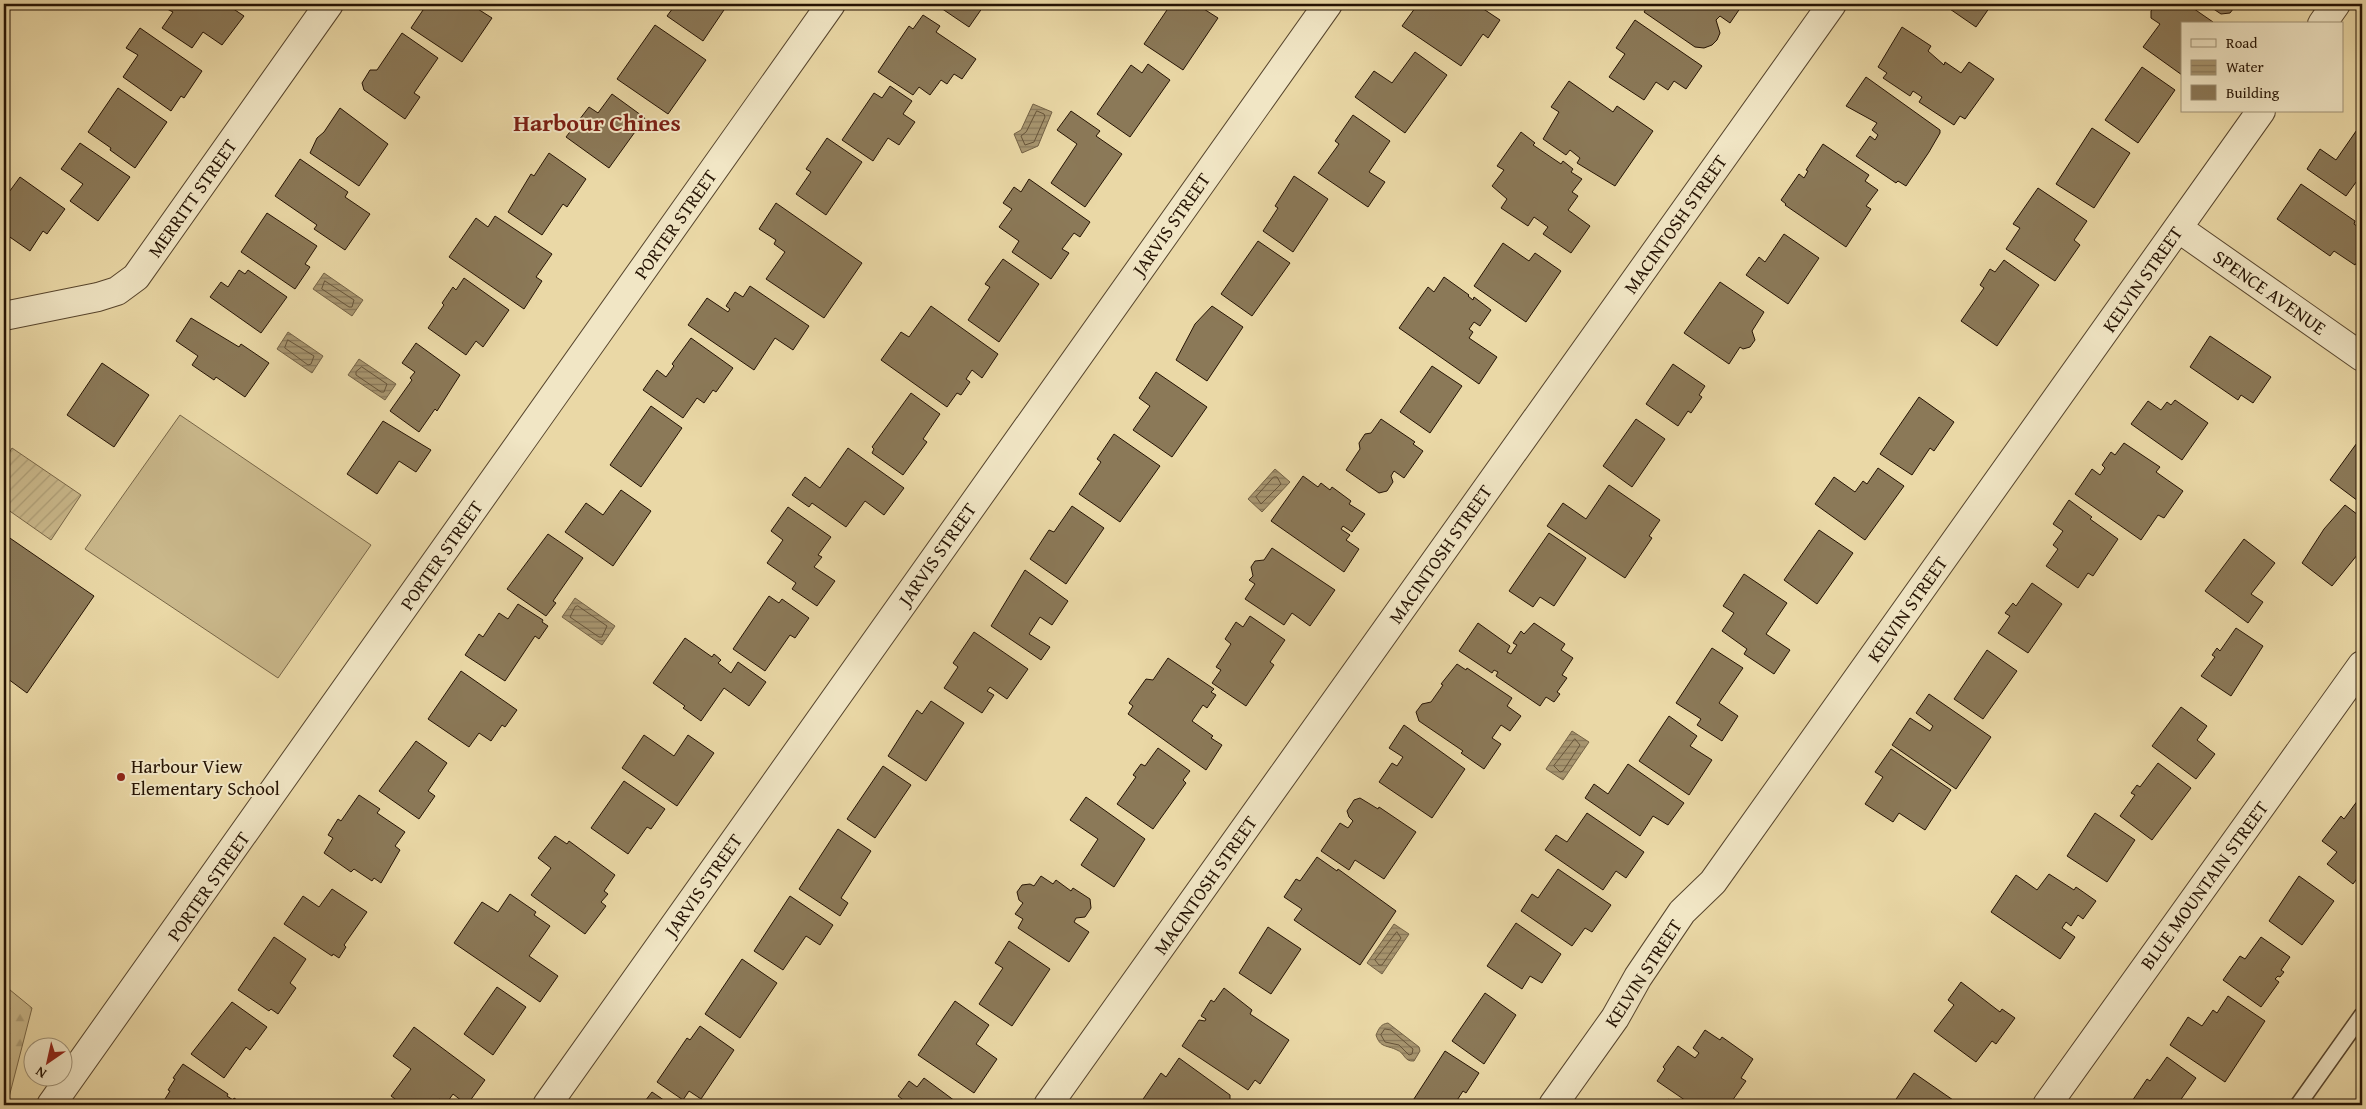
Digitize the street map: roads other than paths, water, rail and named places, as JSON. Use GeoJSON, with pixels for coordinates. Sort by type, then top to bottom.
{"type":"FeatureCollection","features":[{"type":"Feature","properties":{"kind":"street","name":"MERRITT STREET"},"geometry":{"type":"LineString","coordinates":[[4,316],[98,297],[117,291],[136,277],[329,4]]}},
{"type":"Feature","properties":{"kind":"street","name":"PORTER STREET"},"geometry":{"type":"LineString","coordinates":[[51,1105],[830,4]]}},
{"type":"Feature","properties":{"kind":"street","name":"JARVIS STREET"},"geometry":{"type":"LineString","coordinates":[[546,1105],[1328,4]]}},
{"type":"Feature","properties":{"kind":"street","name":"MACINTOSH STREET"},"geometry":{"type":"LineString","coordinates":[[1048,1105],[1832,4]]}},
{"type":"Feature","properties":{"kind":"street"},"geometry":{"type":"LineString","coordinates":[[2323,22],[2336,4]]}},
{"type":"Feature","properties":{"kind":"street","name":"KELVIN STREET"},"geometry":{"type":"LineString","coordinates":[[1553,1105],[1615,1018],[1638,977],[1682,912],[1713,882],[2260,112]]}},
{"type":"Feature","properties":{"kind":"street","name":"SPENCE AVENUE"},"geometry":{"type":"LineString","coordinates":[[2178,228],[2362,357]]}},
{"type":"Feature","properties":{"kind":"street","name":"BLUE MOUNTAIN STREET"},"geometry":{"type":"LineString","coordinates":[[2046,1105],[2362,666]]}},
{"type":"Feature","properties":{"kind":"lane"},"geometry":{"type":"LineString","coordinates":[[2298,1105],[2362,1015]]}},
{"type":"Feature","properties":{"kind":"water"},"geometry":{"type":"Polygon","coordinates":[[[1033,104],[1052,112],[1038,146],[1022,153],[1014,134],[1021,130],[1033,104]]]}},
{"type":"Feature","properties":{"kind":"water"},"geometry":{"type":"Polygon","coordinates":[[[324,273],[363,300],[352,316],[313,289],[324,273]]]}},
{"type":"Feature","properties":{"kind":"water"},"geometry":{"type":"Polygon","coordinates":[[[288,332],[323,356],[312,373],[277,349],[288,332]]]}},
{"type":"Feature","properties":{"kind":"water"},"geometry":{"type":"Polygon","coordinates":[[[359,359],[396,384],[385,400],[348,375],[359,359]]]}},
{"type":"Feature","properties":{"kind":"water"},"geometry":{"type":"Polygon","coordinates":[[[1275,469],[1290,482],[1262,512],[1248,499],[1275,469]]]}},
{"type":"Feature","properties":{"kind":"water"},"geometry":{"type":"Polygon","coordinates":[[[575,598],[615,626],[602,645],[562,617],[575,598]]]}},
{"type":"Feature","properties":{"kind":"water"},"geometry":{"type":"Polygon","coordinates":[[[1572,731],[1589,742],[1563,780],[1546,769],[1572,731]]]}},
{"type":"Feature","properties":{"kind":"water"},"geometry":{"type":"Polygon","coordinates":[[[1394,924],[1409,934],[1382,974],[1367,963],[1394,924]]]}},
{"type":"Feature","properties":{"kind":"water"},"geometry":{"type":"Polygon","coordinates":[[[1388,1023],[1419,1047],[1420,1051],[1414,1061],[1406,1059],[1400,1051],[1384,1046],[1380,1042],[1376,1035],[1382,1025],[1388,1023]]]}},
{"type":"Feature","properties":{"kind":"place","name":"Harbour View Elementary School"},"geometry":{"type":"Point","coordinates":[121,777]}},
{"type":"Feature","properties":{"kind":"district","name":"Harbour Chines"},"geometry":{"type":"Point","coordinates":[597,122]}}]}
